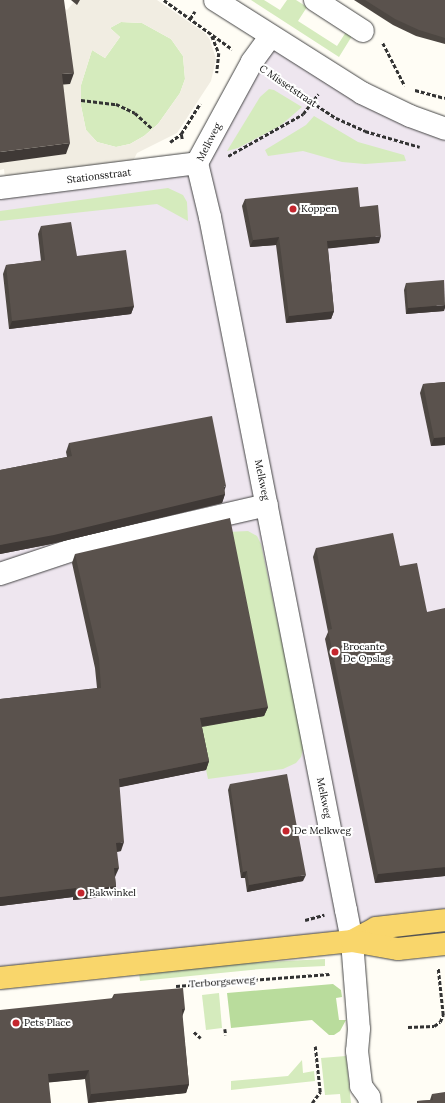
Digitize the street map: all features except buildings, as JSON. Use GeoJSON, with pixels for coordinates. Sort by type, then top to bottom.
{"type":"FeatureCollection","features":[{"type":"Feature","properties":{"kind":"main road"},"geometry":{"type":"LineString","coordinates":[[352,941],[376,928],[445,920]]}},
{"type":"Feature","properties":{"kind":"main road"},"geometry":{"type":"LineString","coordinates":[[0,978],[352,941],[398,949],[445,944]]}},
{"type":"Feature","properties":{"kind":"street"},"geometry":{"type":"LineString","coordinates":[[215,0],[333,76],[410,116],[445,129]]}},
{"type":"Feature","properties":{"kind":"street"},"geometry":{"type":"LineString","coordinates":[[315,0],[363,31]]}},
{"type":"Feature","properties":{"kind":"street","name":"Melkweg"},"geometry":{"type":"LineString","coordinates":[[270,36],[252,62],[192,165],[210,217],[352,941],[360,1030],[357,1050],[361,1086],[369,1097],[370,1103]]}},
{"type":"Feature","properties":{"kind":"street","name":"Stationsstraat"},"geometry":{"type":"LineString","coordinates":[[0,188],[192,165]]}},
{"type":"Feature","properties":{"kind":"street"},"geometry":{"type":"LineString","coordinates":[[0,574],[72,550],[266,505]]}},
{"type":"Feature","properties":{"kind":"path","name":"C Missetstraat"},"geometry":{"type":"LineString","coordinates":[[164,0],[212,35],[336,118],[365,131],[424,148]]}},
{"type":"Feature","properties":{"kind":"path"},"geometry":{"type":"LineString","coordinates":[[363,31],[371,31],[380,36],[405,87]]}},
{"type":"Feature","properties":{"kind":"path"},"geometry":{"type":"LineString","coordinates":[[212,35],[219,52],[219,68],[214,79]]}},
{"type":"Feature","properties":{"kind":"path"},"geometry":{"type":"LineString","coordinates":[[192,165],[222,159],[272,134],[303,114],[333,76]]}},
{"type":"Feature","properties":{"kind":"path","name":"Melkweg"},"geometry":{"type":"LineString","coordinates":[[192,165],[181,134],[204,97]]}},
{"type":"Feature","properties":{"kind":"path"},"geometry":{"type":"LineString","coordinates":[[81,100],[116,104],[135,113],[153,129]]}},
{"type":"Feature","properties":{"kind":"path"},"geometry":{"type":"LineString","coordinates":[[430,966],[445,965]]}},
{"type":"Feature","properties":{"kind":"path"},"geometry":{"type":"LineString","coordinates":[[408,1027],[434,1026],[443,1015],[437,966]]}},
{"type":"Feature","properties":{"kind":"path","name":"Terborgseweg"},"geometry":{"type":"LineString","coordinates":[[174,986],[354,972]]}},
{"type":"Feature","properties":{"kind":"path"},"geometry":{"type":"LineString","coordinates":[[225,1029],[226,1035]]}},
{"type":"Feature","properties":{"kind":"path"},"geometry":{"type":"LineString","coordinates":[[194,1032],[201,1038]]}},
{"type":"Feature","properties":{"kind":"path"},"geometry":{"type":"LineString","coordinates":[[312,1103],[320,1092],[315,1046]]}},
{"type":"Feature","properties":{"kind":"shaded area"},"geometry":{"type":"Polygon","coordinates":[[[80,0],[157,0],[205,33],[210,40],[216,59],[211,81],[177,133],[137,153],[132,163],[5,179],[4,169],[0,170],[0,163],[58,85],[61,7],[67,10],[74,2],[80,0]],[[121,22],[110,28],[120,37],[105,58],[92,50],[81,85],[81,106],[86,130],[97,142],[116,147],[130,144],[144,136],[158,124],[180,93],[185,79],[183,56],[171,39],[142,23],[121,22]]]}},
{"type":"Feature","properties":{"kind":"shaded area"},"geometry":{"type":"Polygon","coordinates":[[[272,41],[445,123],[445,929],[0,976],[0,193],[192,168],[272,41]]]}},
{"type":"Feature","properties":{"kind":"green space"},"geometry":{"type":"Polygon","coordinates":[[[251,0],[264,0],[280,10],[287,0],[296,0],[307,7],[298,21],[337,46],[346,32],[352,36],[339,57],[251,0]]]}},
{"type":"Feature","properties":{"kind":"green space"},"geometry":{"type":"Polygon","coordinates":[[[121,22],[142,23],[171,39],[183,56],[185,79],[180,93],[158,124],[144,136],[130,144],[116,147],[97,142],[86,130],[81,106],[81,85],[92,50],[105,58],[120,37],[110,28],[121,22]]]}},
{"type":"Feature","properties":{"kind":"green space"},"geometry":{"type":"Polygon","coordinates":[[[269,89],[274,90],[302,107],[280,126],[238,148],[227,151],[260,97],[269,89]]]}},
{"type":"Feature","properties":{"kind":"green space"},"geometry":{"type":"Polygon","coordinates":[[[314,116],[358,142],[404,155],[406,161],[365,164],[342,162],[303,151],[268,156],[265,150],[306,125],[314,116]]]}},
{"type":"Feature","properties":{"kind":"green space"},"geometry":{"type":"Polygon","coordinates":[[[168,188],[183,195],[187,202],[188,221],[157,204],[0,221],[0,211],[168,188]]]}},
{"type":"Feature","properties":{"kind":"green space"},"geometry":{"type":"Polygon","coordinates":[[[248,531],[257,536],[261,544],[304,746],[301,757],[296,763],[283,769],[208,779],[197,727],[228,532],[248,531]]]}},
{"type":"Feature","properties":{"kind":"green space"},"geometry":{"type":"Polygon","coordinates":[[[325,959],[325,966],[260,969],[140,981],[139,973],[230,964],[325,959]]]}},
{"type":"Feature","properties":{"kind":"green space"},"geometry":{"type":"Polygon","coordinates":[[[333,984],[341,990],[342,997],[336,998],[339,1020],[346,1020],[340,1031],[334,1035],[329,1035],[312,1020],[231,1028],[227,993],[333,984]]]}},
{"type":"Feature","properties":{"kind":"green space"},"geometry":{"type":"Polygon","coordinates":[[[219,993],[222,1028],[206,1030],[202,995],[219,993]]]}},
{"type":"Feature","properties":{"kind":"green space"},"geometry":{"type":"Polygon","coordinates":[[[346,1056],[351,1103],[341,1103],[340,1094],[325,1095],[321,1058],[346,1056]]]}},
{"type":"Feature","properties":{"kind":"green space"},"geometry":{"type":"Polygon","coordinates":[[[302,1060],[303,1073],[314,1071],[315,1081],[231,1090],[231,1081],[288,1076],[302,1060]]]}},
{"type":"Feature","properties":{"kind":"place","name":"Koppen"},"geometry":{"type":"Point","coordinates":[293,209]}},
{"type":"Feature","properties":{"kind":"place","name":"Brocante De Opslag"},"geometry":{"type":"Point","coordinates":[335,652]}},
{"type":"Feature","properties":{"kind":"place","name":"De Melkweg"},"geometry":{"type":"Point","coordinates":[286,831]}},
{"type":"Feature","properties":{"kind":"place","name":"Bakwinkel"},"geometry":{"type":"Point","coordinates":[81,893]}},
{"type":"Feature","properties":{"kind":"place","name":"Pets Place"},"geometry":{"type":"Point","coordinates":[16,1023]}}]}
